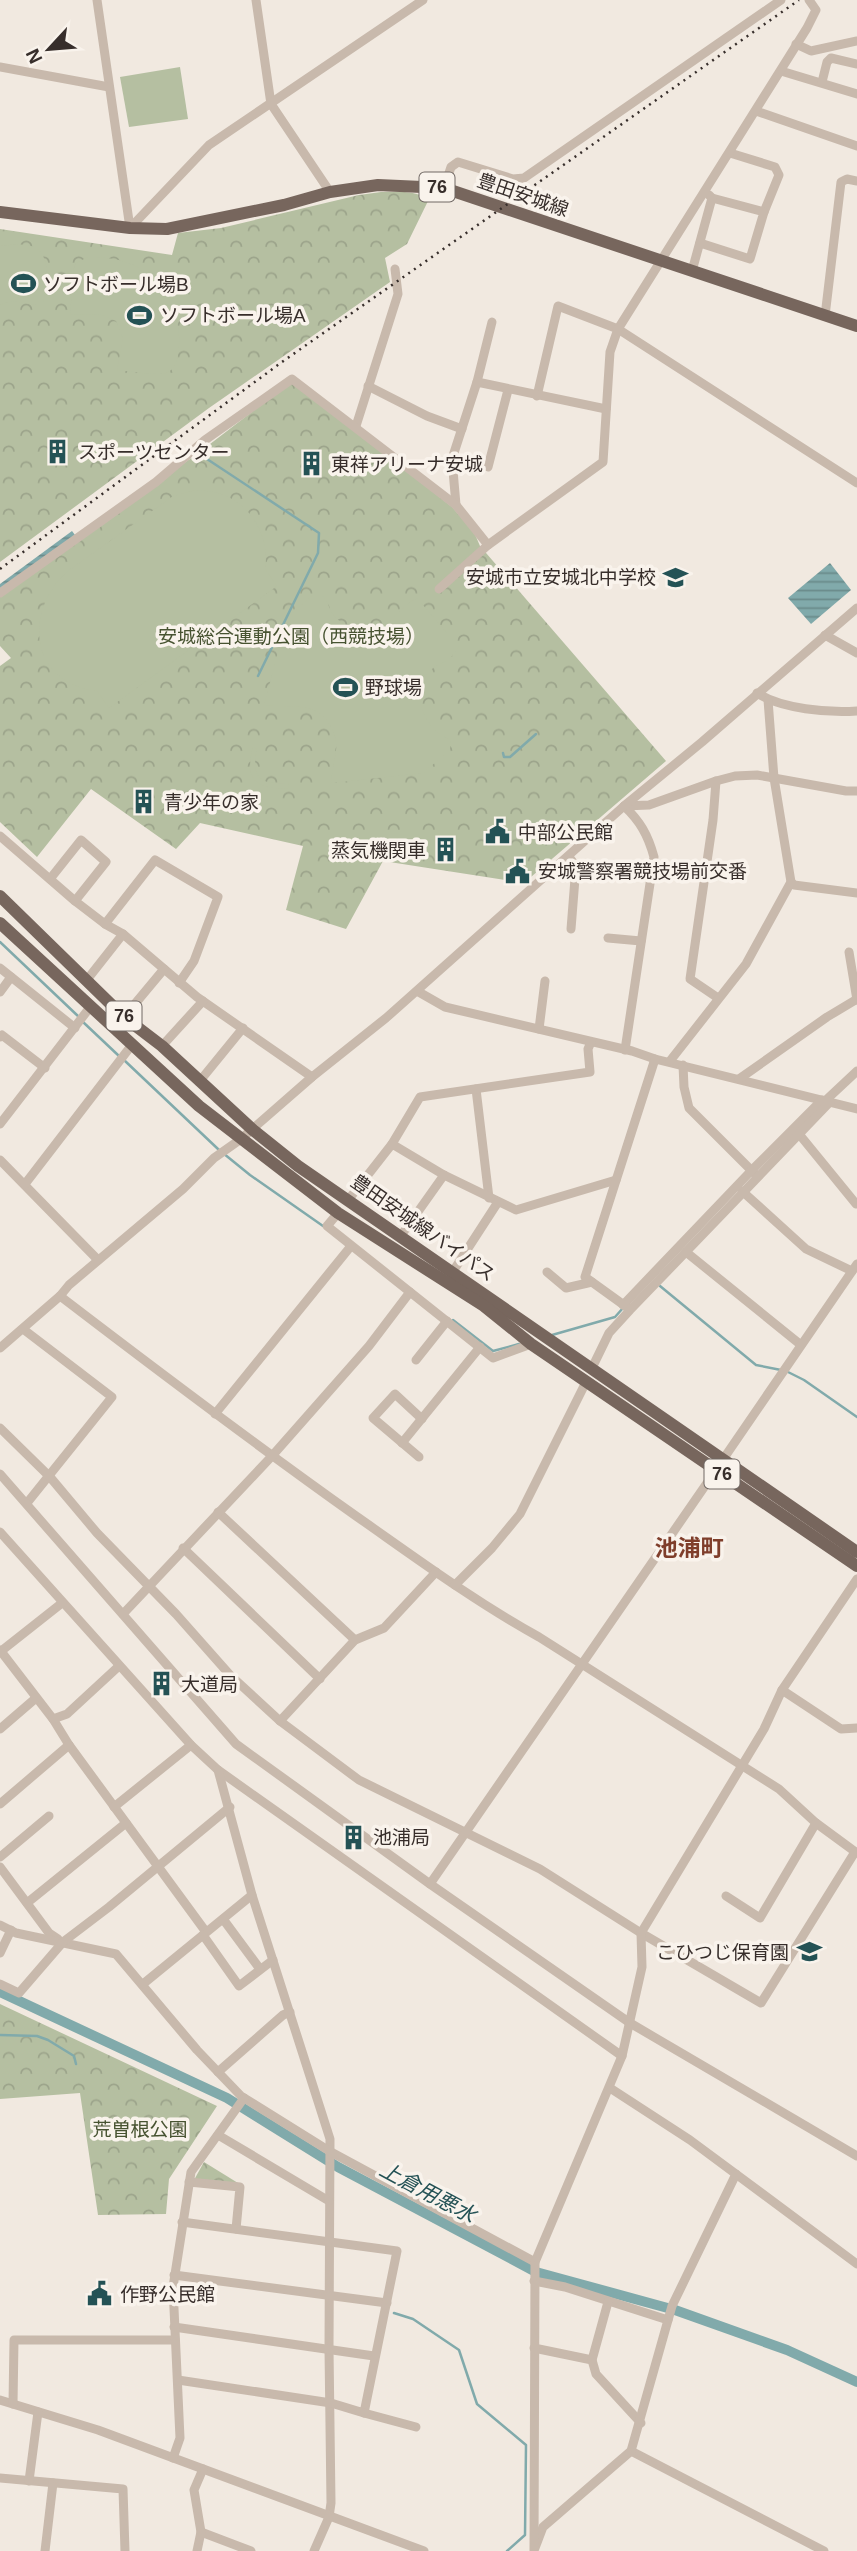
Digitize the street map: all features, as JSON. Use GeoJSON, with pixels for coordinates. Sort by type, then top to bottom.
{"type":"FeatureCollection","features":[{"type":"Feature","properties":{"kind":"main road","name":"豊田安城線"},"geometry":{"type":"LineString","coordinates":[[0,212],[130,228],[167,229],[284,205],[330,192],[378,185],[444,188],[857,326]]}},
{"type":"Feature","properties":{"kind":"main road","name":"豊田安城線バイパス"},"geometry":{"type":"LineString","coordinates":[[0,896],[124,1017],[162,1046],[199,1082],[298,1166],[857,1552]]}},
{"type":"Feature","properties":{"kind":"main road","name":"豊田安城線バイパス"},"geometry":{"type":"LineString","coordinates":[[0,923],[199,1107],[338,1213],[484,1306],[531,1344],[857,1566]]}},
{"type":"Feature","properties":{"kind":"street"},"geometry":{"type":"LineString","coordinates":[[97,0],[130,228]]}},
{"type":"Feature","properties":{"kind":"street"},"geometry":{"type":"LineString","coordinates":[[256,0],[271,104],[330,192]]}},
{"type":"Feature","properties":{"kind":"street"},"geometry":{"type":"LineString","coordinates":[[444,188],[451,167],[458,162],[513,179],[524,178],[781,0]]}},
{"type":"Feature","properties":{"kind":"street"},"geometry":{"type":"LineString","coordinates":[[439,589],[488,545],[603,463],[610,352],[618,329],[781,71],[816,10],[809,0]]}},
{"type":"Feature","properties":{"kind":"street"},"geometry":{"type":"LineString","coordinates":[[130,228],[209,145],[418,2]]}},
{"type":"Feature","properties":{"kind":"street"},"geometry":{"type":"LineString","coordinates":[[796,44],[811,51],[857,41]]}},
{"type":"Feature","properties":{"kind":"street"},"geometry":{"type":"LineString","coordinates":[[822,82],[827,62],[831,58],[857,64]]}},
{"type":"Feature","properties":{"kind":"street"},"geometry":{"type":"LineString","coordinates":[[0,67],[109,87]]}},
{"type":"Feature","properties":{"kind":"street"},"geometry":{"type":"LineString","coordinates":[[781,71],[857,94]]}},
{"type":"Feature","properties":{"kind":"street"},"geometry":{"type":"LineString","coordinates":[[756,111],[857,146]]}},
{"type":"Feature","properties":{"kind":"street"},"geometry":{"type":"LineString","coordinates":[[700,243],[750,259],[764,212],[779,175],[775,167],[730,153]]}},
{"type":"Feature","properties":{"kind":"street"},"geometry":{"type":"LineString","coordinates":[[825,316],[841,182],[847,178],[857,181]]}},
{"type":"Feature","properties":{"kind":"street"},"geometry":{"type":"LineString","coordinates":[[705,191],[712,198],[764,212]]}},
{"type":"Feature","properties":{"kind":"street"},"geometry":{"type":"LineString","coordinates":[[692,271],[712,198]]}},
{"type":"Feature","properties":{"kind":"street"},"geometry":{"type":"LineString","coordinates":[[356,426],[398,294],[395,269]]}},
{"type":"Feature","properties":{"kind":"street"},"geometry":{"type":"LineString","coordinates":[[537,396],[558,306],[618,329],[857,484]]}},
{"type":"Feature","properties":{"kind":"street"},"geometry":{"type":"LineString","coordinates":[[456,505],[452,459],[477,382],[492,322]]}},
{"type":"Feature","properties":{"kind":"street"},"geometry":{"type":"LineString","coordinates":[[0,593],[156,482],[205,440],[292,379],[456,505],[488,545]]}},
{"type":"Feature","properties":{"kind":"street"},"geometry":{"type":"LineString","coordinates":[[477,382],[606,410]]}},
{"type":"Feature","properties":{"kind":"street"},"geometry":{"type":"LineString","coordinates":[[368,386],[426,416],[461,429]]}},
{"type":"Feature","properties":{"kind":"street"},"geometry":{"type":"LineString","coordinates":[[488,467],[508,390]]}},
{"type":"Feature","properties":{"kind":"street"},"geometry":{"type":"LineString","coordinates":[[0,1348],[69,1285],[183,1189],[214,1158],[242,1139],[312,1077],[417,991],[624,806],[857,608]]}},
{"type":"Feature","properties":{"kind":"street"},"geometry":{"type":"LineString","coordinates":[[825,635],[857,653]]}},
{"type":"Feature","properties":{"kind":"street"},"geometry":{"type":"LineString","coordinates":[[757,693],[768,700],[838,713],[857,711]]}},
{"type":"Feature","properties":{"kind":"street"},"geometry":{"type":"LineString","coordinates":[[670,1061],[746,964],[791,882],[774,778],[768,700]]}},
{"type":"Feature","properties":{"kind":"street"},"geometry":{"type":"LineString","coordinates":[[624,806],[649,805],[735,776],[757,775],[857,791]]}},
{"type":"Feature","properties":{"kind":"street"},"geometry":{"type":"LineString","coordinates":[[716,781],[690,979],[718,998]]}},
{"type":"Feature","properties":{"kind":"street"},"geometry":{"type":"LineString","coordinates":[[624,806],[637,818],[648,836],[654,857],[625,1050]]}},
{"type":"Feature","properties":{"kind":"street"},"geometry":{"type":"LineString","coordinates":[[0,836],[22,850],[75,901],[123,934],[203,1001],[312,1077]]}},
{"type":"Feature","properties":{"kind":"street"},"geometry":{"type":"LineString","coordinates":[[50,879],[81,840],[106,862],[75,901]]}},
{"type":"Feature","properties":{"kind":"street"},"geometry":{"type":"LineString","coordinates":[[569,857],[576,866],[571,929]]}},
{"type":"Feature","properties":{"kind":"street"},"geometry":{"type":"LineString","coordinates":[[105,924],[155,860],[218,897],[194,961],[179,982]]}},
{"type":"Feature","properties":{"kind":"street"},"geometry":{"type":"LineString","coordinates":[[791,882],[794,885],[857,893]]}},
{"type":"Feature","properties":{"kind":"street"},"geometry":{"type":"LineString","coordinates":[[86,981],[123,934]]}},
{"type":"Feature","properties":{"kind":"street"},"geometry":{"type":"LineString","coordinates":[[608,938],[641,941]]}},
{"type":"Feature","properties":{"kind":"street"},"geometry":{"type":"LineString","coordinates":[[739,1079],[827,1017],[857,1000],[849,952]]}},
{"type":"Feature","properties":{"kind":"street"},"geometry":{"type":"LineString","coordinates":[[0,968],[75,1028]]}},
{"type":"Feature","properties":{"kind":"street"},"geometry":{"type":"LineString","coordinates":[[124,1017],[164,969]]}},
{"type":"Feature","properties":{"kind":"street"},"geometry":{"type":"LineString","coordinates":[[0,992],[11,977]]}},
{"type":"Feature","properties":{"kind":"street"},"geometry":{"type":"LineString","coordinates":[[539,1029],[545,981]]}},
{"type":"Feature","properties":{"kind":"street"},"geometry":{"type":"LineString","coordinates":[[417,991],[445,1007],[857,1109]]}},
{"type":"Feature","properties":{"kind":"street"},"geometry":{"type":"LineString","coordinates":[[162,1046],[203,1001]]}},
{"type":"Feature","properties":{"kind":"street"},"geometry":{"type":"LineString","coordinates":[[0,1124],[91,1006]]}},
{"type":"Feature","properties":{"kind":"street"},"geometry":{"type":"LineString","coordinates":[[199,1082],[243,1028]]}},
{"type":"Feature","properties":{"kind":"street"},"geometry":{"type":"LineString","coordinates":[[1,1035],[45,1068]]}},
{"type":"Feature","properties":{"kind":"street"},"geometry":{"type":"LineString","coordinates":[[349,1199],[392,1144],[420,1097],[590,1072],[588,1049],[591,1042]]}},
{"type":"Feature","properties":{"kind":"street"},"geometry":{"type":"LineString","coordinates":[[25,1184],[131,1045]]}},
{"type":"Feature","properties":{"kind":"street"},"geometry":{"type":"LineString","coordinates":[[626,1307],[585,1277],[655,1059]]}},
{"type":"Feature","properties":{"kind":"street"},"geometry":{"type":"LineString","coordinates":[[683,1065],[689,1108],[754,1173]]}},
{"type":"Feature","properties":{"kind":"street"},"geometry":{"type":"LineString","coordinates":[[592,1368],[609,1333],[626,1307],[754,1173],[857,1071]]}},
{"type":"Feature","properties":{"kind":"street"},"geometry":{"type":"LineString","coordinates":[[452,1273],[494,1200],[477,1089]]}},
{"type":"Feature","properties":{"kind":"street"},"geometry":{"type":"LineString","coordinates":[[626,1307],[686,1252],[742,1191],[754,1173],[799,1134],[826,1101]]}},
{"type":"Feature","properties":{"kind":"street"},"geometry":{"type":"LineString","coordinates":[[799,1134],[857,1204]]}},
{"type":"Feature","properties":{"kind":"street"},"geometry":{"type":"LineString","coordinates":[[392,1144],[444,1175],[516,1210],[617,1180]]}},
{"type":"Feature","properties":{"kind":"street"},"geometry":{"type":"LineString","coordinates":[[0,1160],[98,1260]]}},
{"type":"Feature","properties":{"kind":"street"},"geometry":{"type":"LineString","coordinates":[[400,1237],[444,1175]]}},
{"type":"Feature","properties":{"kind":"street"},"geometry":{"type":"LineString","coordinates":[[724,1458],[854,1267],[806,1249],[742,1191]]}},
{"type":"Feature","properties":{"kind":"street"},"geometry":{"type":"LineString","coordinates":[[338,1213],[327,1226],[493,1358],[531,1344]]}},
{"type":"Feature","properties":{"kind":"street"},"geometry":{"type":"LineString","coordinates":[[215,1415],[351,1246]]}},
{"type":"Feature","properties":{"kind":"street"},"geometry":{"type":"LineString","coordinates":[[686,1252],[801,1345]]}},
{"type":"Feature","properties":{"kind":"street"},"geometry":{"type":"LineString","coordinates":[[547,1272],[566,1288],[592,1282]]}},
{"type":"Feature","properties":{"kind":"street"},"geometry":{"type":"LineString","coordinates":[[123,1614],[272,1456],[369,1346],[410,1292]]}},
{"type":"Feature","properties":{"kind":"street"},"geometry":{"type":"LineString","coordinates":[[0,1428],[50,1477],[97,1533],[230,1675],[280,1721],[359,1780],[540,1869],[641,1933],[761,2003],[856,1853],[816,1823],[779,1789],[436,1572],[215,1415],[60,1296]]}},
{"type":"Feature","properties":{"kind":"street"},"geometry":{"type":"LineString","coordinates":[[416,1360],[447,1321]]}},
{"type":"Feature","properties":{"kind":"street"},"geometry":{"type":"LineString","coordinates":[[23,1329],[112,1397],[27,1503]]}},
{"type":"Feature","properties":{"kind":"street"},"geometry":{"type":"LineString","coordinates":[[402,1443],[480,1348]]}},
{"type":"Feature","properties":{"kind":"street"},"geometry":{"type":"LineString","coordinates":[[455,1585],[492,1548],[520,1514],[586,1381]]}},
{"type":"Feature","properties":{"kind":"street"},"geometry":{"type":"LineString","coordinates":[[419,1457],[373,1418],[395,1394],[422,1419]]}},
{"type":"Feature","properties":{"kind":"street"},"geometry":{"type":"LineString","coordinates":[[430,1884],[716,1470]]}},
{"type":"Feature","properties":{"kind":"street"},"geometry":{"type":"LineString","coordinates":[[0,1474],[236,1744],[430,1884],[630,2023],[857,2156]]}},
{"type":"Feature","properties":{"kind":"street"},"geometry":{"type":"LineString","coordinates":[[218,1512],[355,1640]]}},
{"type":"Feature","properties":{"kind":"street"},"geometry":{"type":"LineString","coordinates":[[0,1532],[191,1745],[218,1770],[622,2056]]}},
{"type":"Feature","properties":{"kind":"street"},"geometry":{"type":"LineString","coordinates":[[183,1548],[320,1679]]}},
{"type":"Feature","properties":{"kind":"street"},"geometry":{"type":"LineString","coordinates":[[280,1721],[355,1640],[384,1628],[436,1572]]}},
{"type":"Feature","properties":{"kind":"street"},"geometry":{"type":"LineString","coordinates":[[534,2551],[535,2262],[622,2056],[642,1967],[641,1933],[743,1766],[782,1690],[857,1579]]}},
{"type":"Feature","properties":{"kind":"street"},"geometry":{"type":"LineString","coordinates":[[62,1603],[0,1651],[53,1719],[239,1986],[273,1960]]}},
{"type":"Feature","properties":{"kind":"street"},"geometry":{"type":"LineString","coordinates":[[53,1719],[66,1714],[119,1666]]}},
{"type":"Feature","properties":{"kind":"street"},"geometry":{"type":"LineString","coordinates":[[782,1690],[841,1729],[857,1728]]}},
{"type":"Feature","properties":{"kind":"street"},"geometry":{"type":"LineString","coordinates":[[0,1729],[36,1698]]}},
{"type":"Feature","properties":{"kind":"street"},"geometry":{"type":"LineString","coordinates":[[0,1804],[69,1745]]}},
{"type":"Feature","properties":{"kind":"street"},"geometry":{"type":"LineString","coordinates":[[114,1807],[191,1745]]}},
{"type":"Feature","properties":{"kind":"street"},"geometry":{"type":"LineString","coordinates":[[218,1770],[252,1895],[330,2139],[328,2241],[331,2504],[329,2517],[314,2551]]}},
{"type":"Feature","properties":{"kind":"street"},"geometry":{"type":"LineString","coordinates":[[0,1984],[19,1993],[63,1942],[230,1807]]}},
{"type":"Feature","properties":{"kind":"street"},"geometry":{"type":"LineString","coordinates":[[0,1857],[49,1816]]}},
{"type":"Feature","properties":{"kind":"street"},"geometry":{"type":"LineString","coordinates":[[27,1903],[125,1823]]}},
{"type":"Feature","properties":{"kind":"street"},"geometry":{"type":"LineString","coordinates":[[726,1896],[760,1918],[816,1823]]}},
{"type":"Feature","properties":{"kind":"street"},"geometry":{"type":"LineString","coordinates":[[0,1867],[49,1933],[63,1942]]}},
{"type":"Feature","properties":{"kind":"street"},"geometry":{"type":"LineString","coordinates":[[143,1984],[252,1895]]}},
{"type":"Feature","properties":{"kind":"street"},"geometry":{"type":"LineString","coordinates":[[223,1919],[260,1969]]}},
{"type":"Feature","properties":{"kind":"street"},"geometry":{"type":"LineString","coordinates":[[0,1925],[11,1930],[117,1954],[197,2050],[244,2098],[331,2152],[535,2262]]}},
{"type":"Feature","properties":{"kind":"street"},"geometry":{"type":"LineString","coordinates":[[0,1953],[11,1930]]}},
{"type":"Feature","properties":{"kind":"street"},"geometry":{"type":"LineString","coordinates":[[218,2072],[283,2015],[290,2012]]}},
{"type":"Feature","properties":{"kind":"street"},"geometry":{"type":"LineString","coordinates":[[610,2088],[690,2140],[857,2264]]}},
{"type":"Feature","properties":{"kind":"street"},"geometry":{"type":"LineString","coordinates":[[173,2458],[180,2438],[174,2275],[189,2182],[191,2172],[244,2098]]}},
{"type":"Feature","properties":{"kind":"street"},"geometry":{"type":"LineString","coordinates":[[218,2135],[329,2201]]}},
{"type":"Feature","properties":{"kind":"street"},"geometry":{"type":"LineString","coordinates":[[534,2551],[543,2527],[631,2451],[670,2314],[736,2174]]}},
{"type":"Feature","properties":{"kind":"street"},"geometry":{"type":"LineString","coordinates":[[189,2182],[240,2187],[236,2229]]}},
{"type":"Feature","properties":{"kind":"street"},"geometry":{"type":"LineString","coordinates":[[182,2222],[397,2251],[364,2413]]}},
{"type":"Feature","properties":{"kind":"street"},"geometry":{"type":"LineString","coordinates":[[174,2275],[387,2303]]}},
{"type":"Feature","properties":{"kind":"street"},"geometry":{"type":"LineString","coordinates":[[534,2278],[608,2302],[670,2314]]}},
{"type":"Feature","properties":{"kind":"street"},"geometry":{"type":"LineString","coordinates":[[608,2302],[592,2360],[596,2374],[640,2423]]}},
{"type":"Feature","properties":{"kind":"street"},"geometry":{"type":"LineString","coordinates":[[174,2328],[374,2356]]}},
{"type":"Feature","properties":{"kind":"street"},"geometry":{"type":"LineString","coordinates":[[13,2404],[14,2340],[175,2340]]}},
{"type":"Feature","properties":{"kind":"street"},"geometry":{"type":"LineString","coordinates":[[534,2348],[592,2360]]}},
{"type":"Feature","properties":{"kind":"street"},"geometry":{"type":"LineString","coordinates":[[178,2380],[331,2403],[416,2427]]}},
{"type":"Feature","properties":{"kind":"street"},"geometry":{"type":"LineString","coordinates":[[0,2400],[98,2430],[424,2551]]}},
{"type":"Feature","properties":{"kind":"street"},"geometry":{"type":"LineString","coordinates":[[29,2481],[38,2412]]}},
{"type":"Feature","properties":{"kind":"street"},"geometry":{"type":"LineString","coordinates":[[631,2451],[824,2551]]}},
{"type":"Feature","properties":{"kind":"street"},"geometry":{"type":"LineString","coordinates":[[197,2551],[201,2532],[194,2490],[203,2469]]}},
{"type":"Feature","properties":{"kind":"street"},"geometry":{"type":"LineString","coordinates":[[0,2478],[123,2489],[125,2551]]}},
{"type":"Feature","properties":{"kind":"street"},"geometry":{"type":"LineString","coordinates":[[45,2551],[53,2483]]}},
{"type":"Feature","properties":{"kind":"street"},"geometry":{"type":"LineString","coordinates":[[201,2532],[250,2551]]}},
{"type":"Feature","properties":{"kind":"green space"},"geometry":{"type":"Polygon","coordinates":[[[180,67],[188,119],[129,127],[120,77],[180,67]]]}},
{"type":"Feature","properties":{"kind":"green space"},"geometry":{"type":"Polygon","coordinates":[[[381,192],[411,193],[429,199],[407,244],[385,258],[390,282],[209,408],[0,562],[0,229],[172,255],[178,233],[221,228],[381,192]]]}},
{"type":"Feature","properties":{"kind":"green space","name":"ソフトボール場B"},"geometry":{"type":"Polygon","coordinates":[[[18,244],[36,248],[45,259],[47,275],[43,305],[16,302],[0,305],[0,246],[18,244]]]}},
{"type":"Feature","properties":{"kind":"green space","name":"ソフトボール場A"},"geometry":{"type":"Polygon","coordinates":[[[88,257],[109,258],[128,263],[141,269],[159,286],[172,307],[179,331],[178,358],[169,372],[156,374],[117,370],[123,339],[116,321],[100,314],[70,315],[74,268],[76,263],[88,257]]]}},
{"type":"Feature","properties":{"kind":"green space","name":"安城総合運動公園（西競技場）"},"geometry":{"type":"Polygon","coordinates":[[[292,381],[452,507],[474,532],[480,546],[666,761],[524,883],[383,861],[346,929],[286,910],[303,846],[200,823],[176,849],[91,789],[37,857],[0,822],[0,666],[11,658],[0,646],[0,596],[201,451],[292,381]]]}},
{"type":"Feature","properties":{"kind":"green space"},"geometry":{"type":"Polygon","coordinates":[[[196,490],[224,495],[243,507],[251,516],[265,546],[265,569],[277,586],[109,708],[97,691],[74,685],[57,674],[46,660],[40,643],[39,624],[44,606],[54,587],[68,571],[173,496],[196,490]]]}},
{"type":"Feature","properties":{"kind":"green space","name":"野球場"},"geometry":{"type":"Polygon","coordinates":[[[317,591],[325,598],[336,618],[361,631],[378,629],[385,625],[417,598],[459,647],[448,660],[431,670],[420,691],[420,701],[427,720],[451,740],[450,750],[423,773],[332,783],[336,739],[326,720],[311,709],[264,705],[287,618],[317,591]]]}},
{"type":"Feature","properties":{"kind":"green space"},"geometry":{"type":"Polygon","coordinates":[[[253,747],[257,749],[255,766],[259,777],[264,781],[288,783],[289,788],[268,787],[255,781],[250,767],[253,747]]]}},
{"type":"Feature","properties":{"kind":"green space","name":"荒曽根公園"},"geometry":{"type":"Polygon","coordinates":[[[0,2004],[217,2106],[169,2179],[166,2214],[98,2215],[80,2093],[0,2099],[0,2004]]]}},
{"type":"Feature","properties":{"kind":"green space"},"geometry":{"type":"Polygon","coordinates":[[[204,2162],[238,2183],[194,2180],[204,2162]]]}},
{"type":"Feature","properties":{"kind":"water"},"geometry":{"type":"Polygon","coordinates":[[[72,531],[75,535],[0,589],[0,584],[72,531]]]}},
{"type":"Feature","properties":{"kind":"water"},"geometry":{"type":"Polygon","coordinates":[[[830,563],[851,590],[811,624],[788,598],[830,563]]]}},
{"type":"Feature","properties":{"kind":"waterway"},"geometry":{"type":"LineString","coordinates":[[207,459],[319,533],[318,553],[258,676]]}},
{"type":"Feature","properties":{"kind":"waterway"},"geometry":{"type":"LineString","coordinates":[[503,753],[504,757],[510,757],[536,734]]}},
{"type":"Feature","properties":{"kind":"waterway"},"geometry":{"type":"LineString","coordinates":[[0,942],[79,1017]]}},
{"type":"Feature","properties":{"kind":"waterway"},"geometry":{"type":"LineString","coordinates":[[83,1022],[119,1056]]}},
{"type":"Feature","properties":{"kind":"waterway"},"geometry":{"type":"LineString","coordinates":[[124,1060],[218,1149],[323,1226]]}},
{"type":"Feature","properties":{"kind":"waterway"},"geometry":{"type":"LineString","coordinates":[[660,1286],[756,1365],[781,1370]]}},
{"type":"Feature","properties":{"kind":"waterway"},"geometry":{"type":"LineString","coordinates":[[552,1335],[615,1317],[623,1308]]}},
{"type":"Feature","properties":{"kind":"waterway"},"geometry":{"type":"LineString","coordinates":[[453,1320],[493,1351],[519,1344]]}},
{"type":"Feature","properties":{"kind":"waterway"},"geometry":{"type":"LineString","coordinates":[[788,1372],[857,1417]]}},
{"type":"Feature","properties":{"kind":"waterway","name":"上倉用悪水"},"geometry":{"type":"LineString","coordinates":[[0,1992],[227,2098],[338,2167],[536,2272],[675,2310],[787,2350],[857,2382]]}},
{"type":"Feature","properties":{"kind":"waterway"},"geometry":{"type":"LineString","coordinates":[[0,2035],[37,2036],[48,2040],[74,2056],[76,2064]]}},
{"type":"Feature","properties":{"kind":"waterway"},"geometry":{"type":"LineString","coordinates":[[394,2313],[413,2319],[459,2350],[477,2404],[526,2445],[525,2535],[507,2551]]}},
{"type":"Feature","properties":{"kind":"railway"},"geometry":{"type":"LineString","coordinates":[[0,569],[282,362],[799,0]]}},
{"type":"Feature","properties":{"kind":"place","name":"ソフトボール場B"},"geometry":{"type":"Point","coordinates":[23,284]}},
{"type":"Feature","properties":{"kind":"place","name":"ソフトボール場A"},"geometry":{"type":"Point","coordinates":[140,315]}},
{"type":"Feature","properties":{"kind":"place","name":"スポーツセンター"},"geometry":{"type":"Point","coordinates":[58,452]}},
{"type":"Feature","properties":{"kind":"place","name":"東祥アリーナ安城"},"geometry":{"type":"Point","coordinates":[311,464]}},
{"type":"Feature","properties":{"kind":"place","name":"安城市立安城北中学校"},"geometry":{"type":"Point","coordinates":[676,577]}},
{"type":"Feature","properties":{"kind":"place","name":"野球場"},"geometry":{"type":"Point","coordinates":[345,687]}},
{"type":"Feature","properties":{"kind":"place","name":"青少年の家"},"geometry":{"type":"Point","coordinates":[144,802]}},
{"type":"Feature","properties":{"kind":"place","name":"中部公民館"},"geometry":{"type":"Point","coordinates":[498,832]}},
{"type":"Feature","properties":{"kind":"place","name":"蒸気機関車"},"geometry":{"type":"Point","coordinates":[446,850]}},
{"type":"Feature","properties":{"kind":"place","name":"安城警察署競技場前交番"},"geometry":{"type":"Point","coordinates":[518,871]}},
{"type":"Feature","properties":{"kind":"place","name":"大道局"},"geometry":{"type":"Point","coordinates":[161,1684]}},
{"type":"Feature","properties":{"kind":"place","name":"池浦局"},"geometry":{"type":"Point","coordinates":[353,1837]}},
{"type":"Feature","properties":{"kind":"place","name":"こひつじ保育園"},"geometry":{"type":"Point","coordinates":[809,1952]}},
{"type":"Feature","properties":{"kind":"place","name":"作野公民館"},"geometry":{"type":"Point","coordinates":[100,2294]}},
{"type":"Feature","properties":{"kind":"district","name":"池浦町"},"geometry":{"type":"Point","coordinates":[689,1548]}}]}
